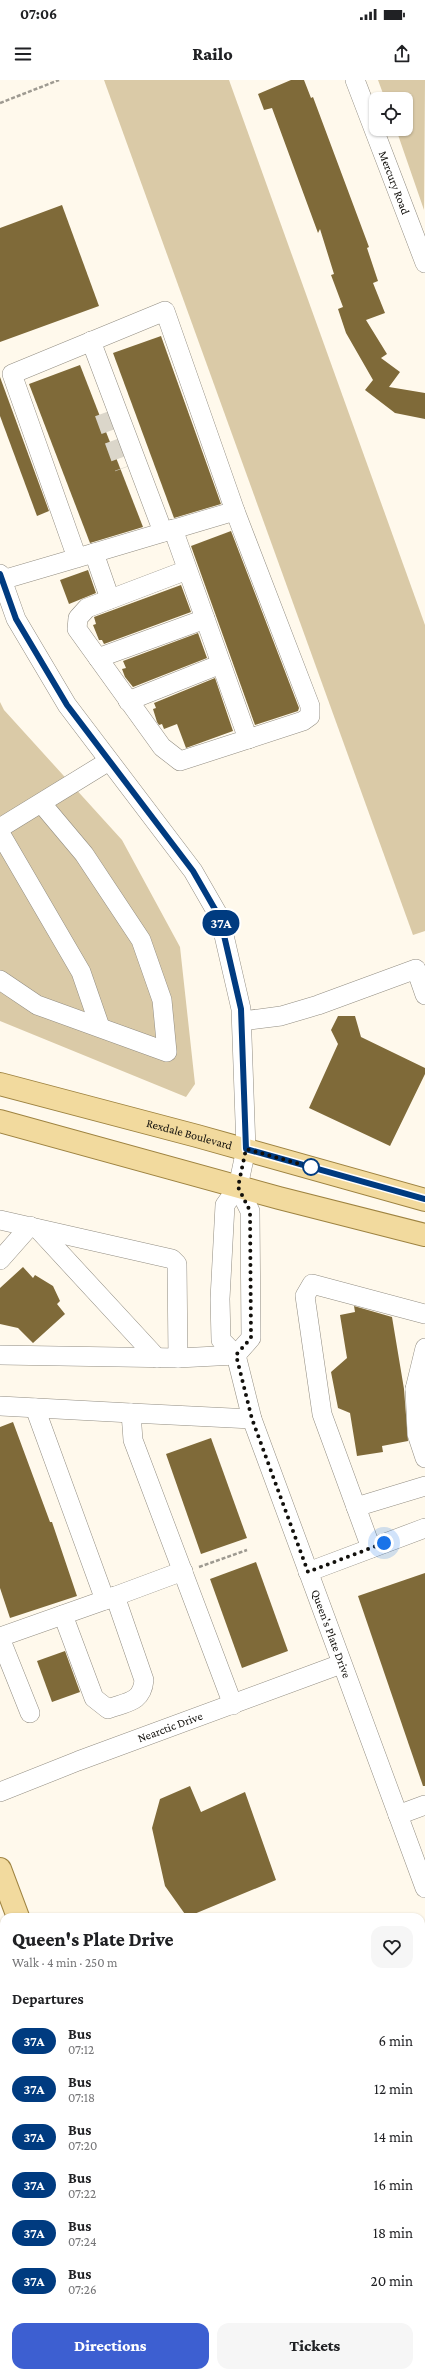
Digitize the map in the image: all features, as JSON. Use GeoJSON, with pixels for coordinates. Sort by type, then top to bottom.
{"type":"FeatureCollection","features":[{"type":"Feature","properties":{"kind":"main road"},"geometry":{"type":"LineString","coordinates":[[0,1079],[27,1091]]}},
{"type":"Feature","properties":{"kind":"main road","name":"Rexdale Boulevard"},"geometry":{"type":"LineString","coordinates":[[0,1084],[246,1149],[425,1200]]}},
{"type":"Feature","properties":{"kind":"main road"},"geometry":{"type":"LineString","coordinates":[[0,1121],[238,1187],[425,1235]]}},
{"type":"Feature","properties":{"kind":"main road"},"geometry":{"type":"LineString","coordinates":[[0,1869],[16,1913]]}},
{"type":"Feature","properties":{"kind":"street","name":"Mercury Road"},"geometry":{"type":"LineString","coordinates":[[354,80],[425,263]]}},
{"type":"Feature","properties":{"kind":"street"},"geometry":{"type":"LineString","coordinates":[[110,599],[85,555],[12,374],[92,345],[164,311],[235,511],[310,706],[310,716],[303,721],[180,761],[162,747],[77,629],[78,618],[87,608],[187,570]]}},
{"type":"Feature","properties":{"kind":"street"},"geometry":{"type":"LineString","coordinates":[[92,345],[104,352],[124,405]]}},
{"type":"Feature","properties":{"kind":"street"},"geometry":{"type":"LineString","coordinates":[[92,345],[88,360],[104,413]]}},
{"type":"Feature","properties":{"kind":"street"},"geometry":{"type":"LineString","coordinates":[[92,345],[165,529],[187,570],[248,739]]}},
{"type":"Feature","properties":{"kind":"street"},"geometry":{"type":"LineString","coordinates":[[144,460],[164,517],[165,529]]}},
{"type":"Feature","properties":{"kind":"street"},"geometry":{"type":"LineString","coordinates":[[124,468],[149,522],[165,529]]}},
{"type":"Feature","properties":{"kind":"street"},"geometry":{"type":"LineString","coordinates":[[235,511],[165,529],[85,555],[1,577],[16,619],[67,705],[193,871],[220,918],[241,1009],[242,1021],[246,1149],[238,1187],[225,1205],[220,1299],[221,1340],[236,1355]]}},
{"type":"Feature","properties":{"kind":"street"},"geometry":{"type":"LineString","coordinates":[[98,658],[205,619]]}},
{"type":"Feature","properties":{"kind":"street"},"geometry":{"type":"LineString","coordinates":[[128,701],[221,664]]}},
{"type":"Feature","properties":{"kind":"street"},"geometry":{"type":"LineString","coordinates":[[0,828],[42,804],[109,761]]}},
{"type":"Feature","properties":{"kind":"street"},"geometry":{"type":"LineString","coordinates":[[0,980],[37,1005],[167,1052],[162,1000],[141,940],[84,854],[42,804]]}},
{"type":"Feature","properties":{"kind":"street"},"geometry":{"type":"LineString","coordinates":[[0,833],[81,972],[100,1027]]}},
{"type":"Feature","properties":{"kind":"street"},"geometry":{"type":"LineString","coordinates":[[242,1021],[281,1016],[318,1005],[416,969],[425,995]]}},
{"type":"Feature","properties":{"kind":"street"},"geometry":{"type":"LineString","coordinates":[[0,1355],[178,1358],[236,1355],[251,1338],[250,1211],[238,1187]]}},
{"type":"Feature","properties":{"kind":"street"},"geometry":{"type":"LineString","coordinates":[[0,1220],[172,1259],[176,1264],[178,1358]]}},
{"type":"Feature","properties":{"kind":"street"},"geometry":{"type":"LineString","coordinates":[[0,1260],[34,1228]]}},
{"type":"Feature","properties":{"kind":"street"},"geometry":{"type":"LineString","coordinates":[[34,1228],[157,1358]]}},
{"type":"Feature","properties":{"kind":"street"},"geometry":{"type":"LineString","coordinates":[[371,1548],[322,1414],[305,1296],[312,1284],[425,1314]]}},
{"type":"Feature","properties":{"kind":"street"},"geometry":{"type":"LineString","coordinates":[[425,1348],[417,1434],[425,1458]]}},
{"type":"Feature","properties":{"kind":"street","name":"Queen's Plate Drive"},"geometry":{"type":"LineString","coordinates":[[236,1355],[252,1419],[341,1664],[425,1888]]}},
{"type":"Feature","properties":{"kind":"street"},"geometry":{"type":"LineString","coordinates":[[0,1406],[252,1419]]}},
{"type":"Feature","properties":{"kind":"street"},"geometry":{"type":"LineString","coordinates":[[35,1408],[144,1680],[143,1691],[138,1698],[108,1708],[94,1698],[63,1615]]}},
{"type":"Feature","properties":{"kind":"street"},"geometry":{"type":"LineString","coordinates":[[132,1413],[133,1440],[233,1705]]}},
{"type":"Feature","properties":{"kind":"street"},"geometry":{"type":"LineString","coordinates":[[356,1507],[425,1486]]}},
{"type":"Feature","properties":{"kind":"street"},"geometry":{"type":"LineString","coordinates":[[308,1572],[425,1528]]}},
{"type":"Feature","properties":{"kind":"street"},"geometry":{"type":"LineString","coordinates":[[30,1713],[0,1638],[183,1572]]}},
{"type":"Feature","properties":{"kind":"street","name":"Nearctic Drive"},"geometry":{"type":"LineString","coordinates":[[0,1792],[78,1761],[341,1664]]}},
{"type":"Feature","properties":{"kind":"street"},"geometry":{"type":"LineString","coordinates":[[398,1815],[425,1805]]}},
{"type":"Feature","properties":{"kind":"path"},"geometry":{"type":"LineString","coordinates":[[0,103],[59,80]]}},
{"type":"Feature","properties":{"kind":"path"},"geometry":{"type":"LineString","coordinates":[[183,1572],[247,1550]]}},
{"type":"Feature","properties":{"kind":"shaded area"},"geometry":{"type":"Polygon","coordinates":[[[104,80],[229,80],[425,625],[425,931],[413,935],[104,80]]]}},
{"type":"Feature","properties":{"kind":"shaded area"},"geometry":{"type":"Polygon","coordinates":[[[378,80],[425,80],[424,210],[398,136],[413,136],[413,92],[382,92],[378,80]]]}},
{"type":"Feature","properties":{"kind":"shaded area"},"geometry":{"type":"Polygon","coordinates":[[[0,702],[4,710],[122,840],[180,947],[195,1084],[186,1097],[0,1021],[0,702]]]}},
{"type":"Feature","properties":{"kind":"building"},"geometry":{"type":"Polygon","coordinates":[[[291,80],[304,80],[311,98],[313,97],[369,247],[367,248],[378,281],[373,283],[385,313],[366,320],[387,354],[381,358],[400,372],[389,387],[425,393],[425,419],[395,413],[365,390],[373,380],[346,333],[338,309],[343,307],[331,275],[334,274],[320,229],[318,233],[272,108],[264,110],[258,94],[291,80]]]}},
{"type":"Feature","properties":{"kind":"building"},"geometry":{"type":"Polygon","coordinates":[[[62,205],[99,306],[0,342],[0,228],[62,205]]]}},
{"type":"Feature","properties":{"kind":"building"},"geometry":{"type":"Polygon","coordinates":[[[161,336],[221,504],[174,518],[113,353],[161,336]]]}},
{"type":"Feature","properties":{"kind":"building"},"geometry":{"type":"Polygon","coordinates":[[[80,365],[143,527],[90,543],[29,384],[80,365]]]}},
{"type":"Feature","properties":{"kind":"building"},"geometry":{"type":"Polygon","coordinates":[[[0,377],[49,511],[37,516],[0,416],[0,377]]]}},
{"type":"Feature","properties":{"kind":"building"},"geometry":{"type":"Polygon","coordinates":[[[231,531],[299,708],[298,711],[255,725],[191,546],[231,531]]]}},
{"type":"Feature","properties":{"kind":"building"},"geometry":{"type":"Polygon","coordinates":[[[88,570],[96,593],[69,604],[60,580],[88,570]]]}},
{"type":"Feature","properties":{"kind":"building"},"geometry":{"type":"Polygon","coordinates":[[[181,585],[191,612],[104,644],[102,640],[99,640],[93,625],[96,624],[94,617],[181,585]]]}},
{"type":"Feature","properties":{"kind":"building"},"geometry":{"type":"Polygon","coordinates":[[[198,633],[207,658],[133,687],[125,677],[122,669],[126,668],[123,661],[198,633]]]}},
{"type":"Feature","properties":{"kind":"building"},"geometry":{"type":"Polygon","coordinates":[[[215,678],[233,731],[186,748],[177,724],[164,729],[162,724],[159,725],[153,709],[156,708],[154,703],[215,678]]]}},
{"type":"Feature","properties":{"kind":"building"},"geometry":{"type":"Polygon","coordinates":[[[338,1016],[355,1016],[361,1037],[425,1068],[425,1074],[390,1146],[309,1108],[338,1044],[331,1030],[338,1016]]]}},
{"type":"Feature","properties":{"kind":"building"},"geometry":{"type":"Polygon","coordinates":[[[23,1267],[33,1278],[35,1275],[53,1286],[60,1301],[57,1304],[65,1314],[33,1343],[18,1328],[0,1324],[0,1288],[23,1267]]]}},
{"type":"Feature","properties":{"kind":"building"},"geometry":{"type":"Polygon","coordinates":[[[354,1306],[392,1317],[404,1389],[408,1441],[382,1446],[383,1452],[357,1456],[350,1413],[338,1408],[331,1372],[347,1358],[340,1315],[355,1312],[354,1306]]]}},
{"type":"Feature","properties":{"kind":"building"},"geometry":{"type":"Polygon","coordinates":[[[13,1422],[50,1522],[52,1522],[77,1596],[10,1618],[0,1588],[0,1427],[13,1422]]]}},
{"type":"Feature","properties":{"kind":"building"},"geometry":{"type":"Polygon","coordinates":[[[211,1438],[247,1538],[201,1554],[166,1454],[211,1438]]]}},
{"type":"Feature","properties":{"kind":"building"},"geometry":{"type":"Polygon","coordinates":[[[256,1562],[288,1651],[242,1668],[210,1579],[256,1562]]]}},
{"type":"Feature","properties":{"kind":"building"},"geometry":{"type":"Polygon","coordinates":[[[425,1573],[425,1786],[423,1786],[358,1596],[425,1573]]]}},
{"type":"Feature","properties":{"kind":"building"},"geometry":{"type":"Polygon","coordinates":[[[65,1651],[80,1692],[52,1702],[37,1661],[65,1651]]]}},
{"type":"Feature","properties":{"kind":"building"},"geometry":{"type":"Polygon","coordinates":[[[190,1786],[201,1812],[245,1792],[276,1880],[197,1913],[184,1913],[165,1886],[152,1828],[160,1799],[190,1786]]]}},
{"type":"Feature","properties":{"kind":"tunnel"},"geometry":{"type":"LineString","coordinates":[[104,413],[124,468]]}},
{"type":"Feature","properties":{"kind":"bus line","name":"37A"},"geometry":{"type":"LineString","coordinates":[[0,574],[16,619],[67,705],[193,871],[220,918],[241,1009],[245,1078],[246,1149],[425,1199]]}},
{"type":"Feature","properties":{"kind":"route"},"geometry":{"type":"LineString","coordinates":[[311,1167],[246,1149],[238,1187],[250,1211],[251,1338],[236,1355],[252,1419],[282,1497],[308,1572],[384,1543]]}}]}
